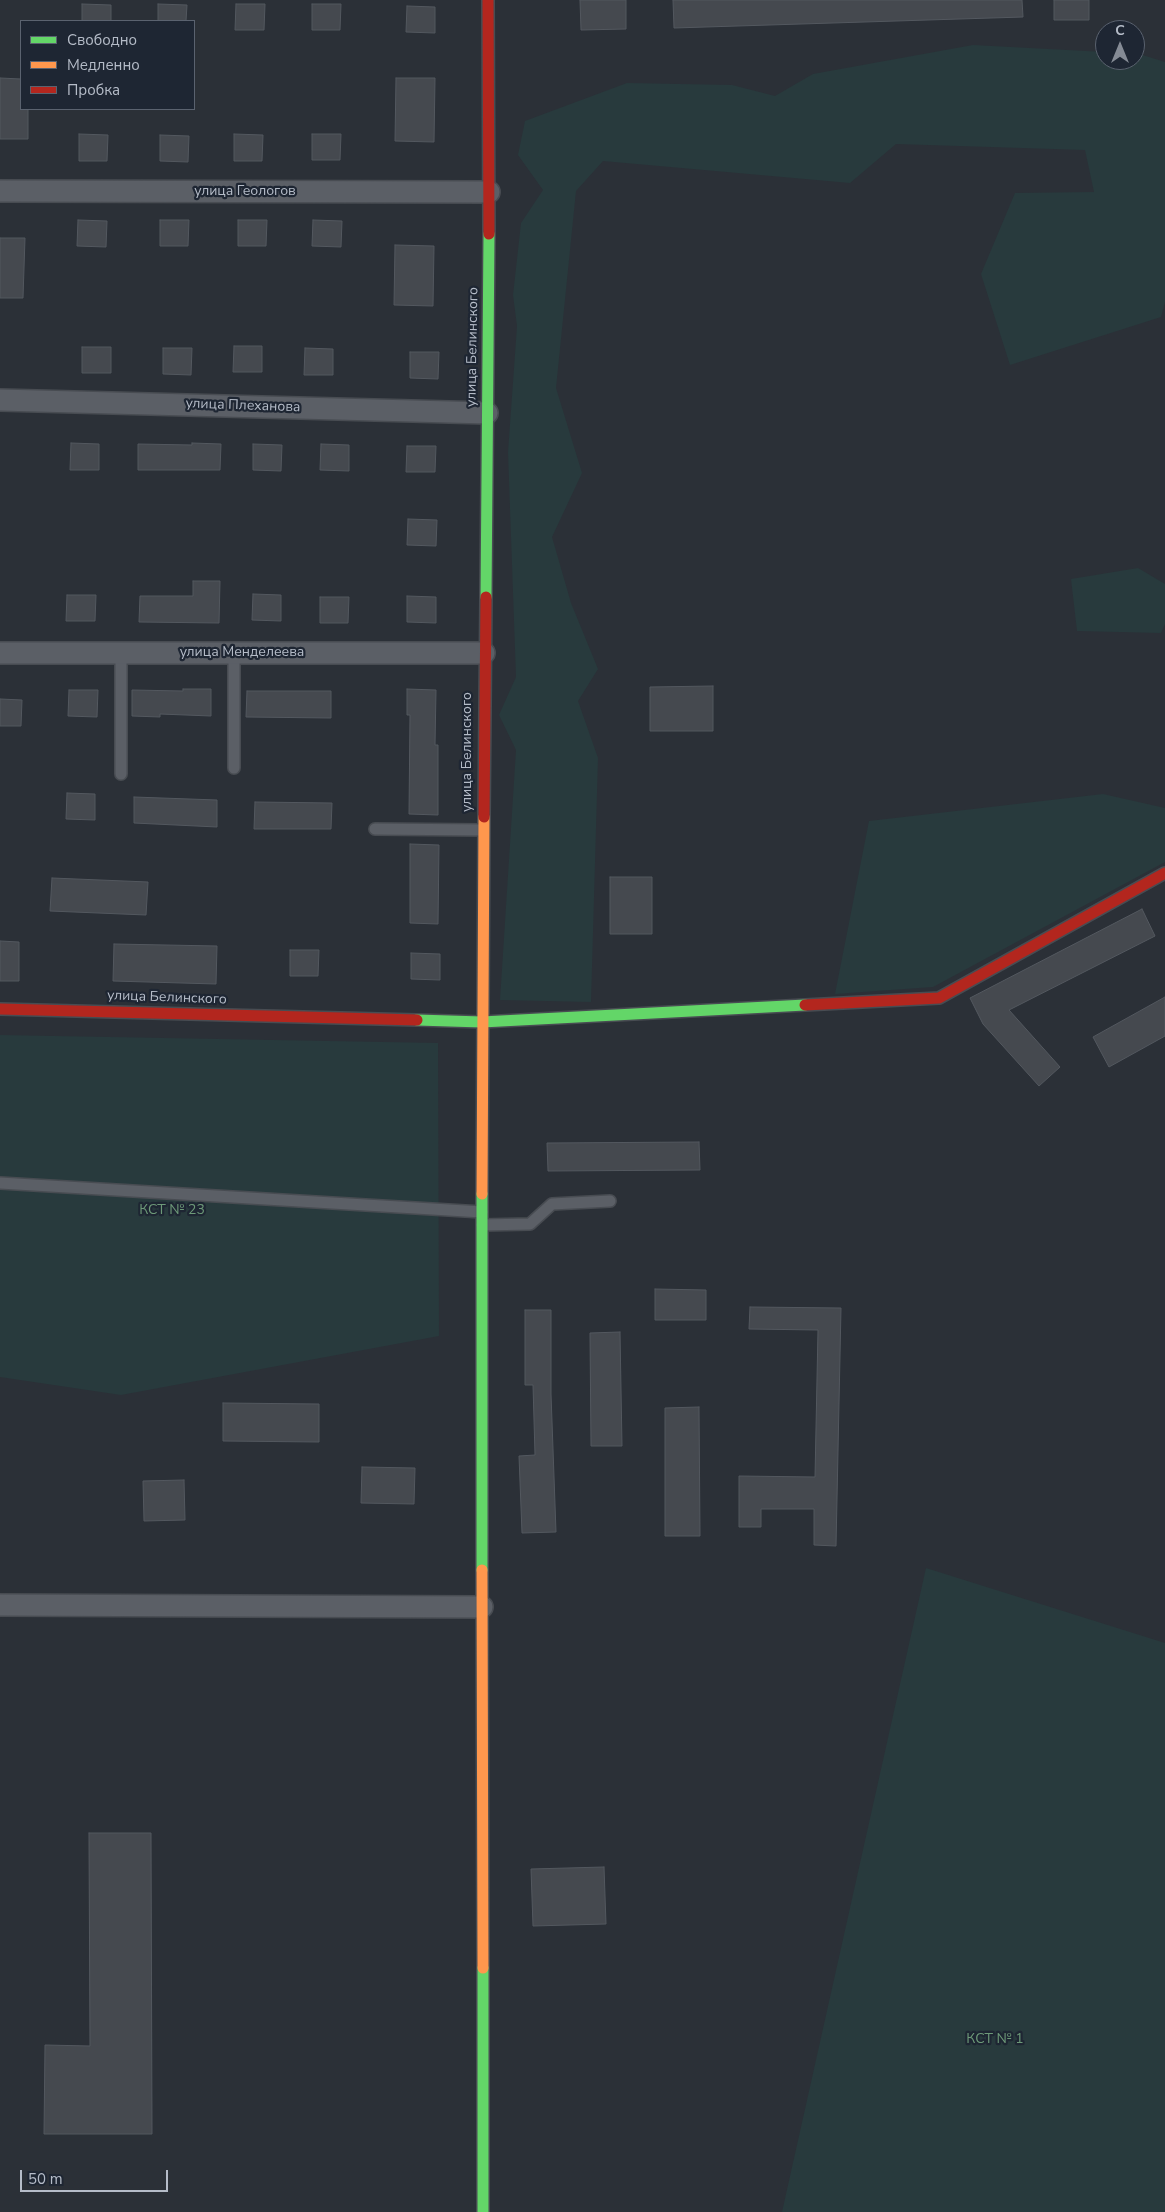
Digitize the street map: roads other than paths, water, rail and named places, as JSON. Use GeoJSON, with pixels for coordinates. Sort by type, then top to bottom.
{"type":"FeatureCollection","features":[{"type":"Feature","properties":{"kind":"street","name":"улица Белинского"},"geometry":{"type":"LineString","coordinates":[[0,1008],[482,1022],[489,192],[488,0]]}},
{"type":"Feature","properties":{"kind":"street","name":"улица Геологов"},"geometry":{"type":"LineString","coordinates":[[0,191],[489,192]]}},
{"type":"Feature","properties":{"kind":"street","name":"улица Плеханова"},"geometry":{"type":"LineString","coordinates":[[0,400],[487,413]]}},
{"type":"Feature","properties":{"kind":"street","name":"улица Менделеева"},"geometry":{"type":"LineString","coordinates":[[0,653],[484,654]]}},
{"type":"Feature","properties":{"kind":"street"},"geometry":{"type":"LineString","coordinates":[[483,2212],[482,1022],[939,998],[1165,873]]}},
{"type":"Feature","properties":{"kind":"street"},"geometry":{"type":"LineString","coordinates":[[0,1606],[482,1607]]}},
{"type":"Feature","properties":{"kind":"lane"},"geometry":{"type":"LineString","coordinates":[[122,653],[122,774]]}},
{"type":"Feature","properties":{"kind":"lane"},"geometry":{"type":"LineString","coordinates":[[234,653],[234,768]]}},
{"type":"Feature","properties":{"kind":"lane"},"geometry":{"type":"LineString","coordinates":[[375,829],[483,830]]}},
{"type":"Feature","properties":{"kind":"lane"},"geometry":{"type":"LineString","coordinates":[[0,1183],[482,1212]]}},
{"type":"Feature","properties":{"kind":"lane"},"geometry":{"type":"LineString","coordinates":[[482,1225],[530,1224],[552,1204],[610,1201]]}},
{"type":"Feature","properties":{"kind":"park label","name":"КСТ № 23"},"geometry":{"type":"Point","coordinates":[172,1211]}},
{"type":"Feature","properties":{"kind":"park label","name":"КСТ № 1"},"geometry":{"type":"Point","coordinates":[995,2040]}}]}
